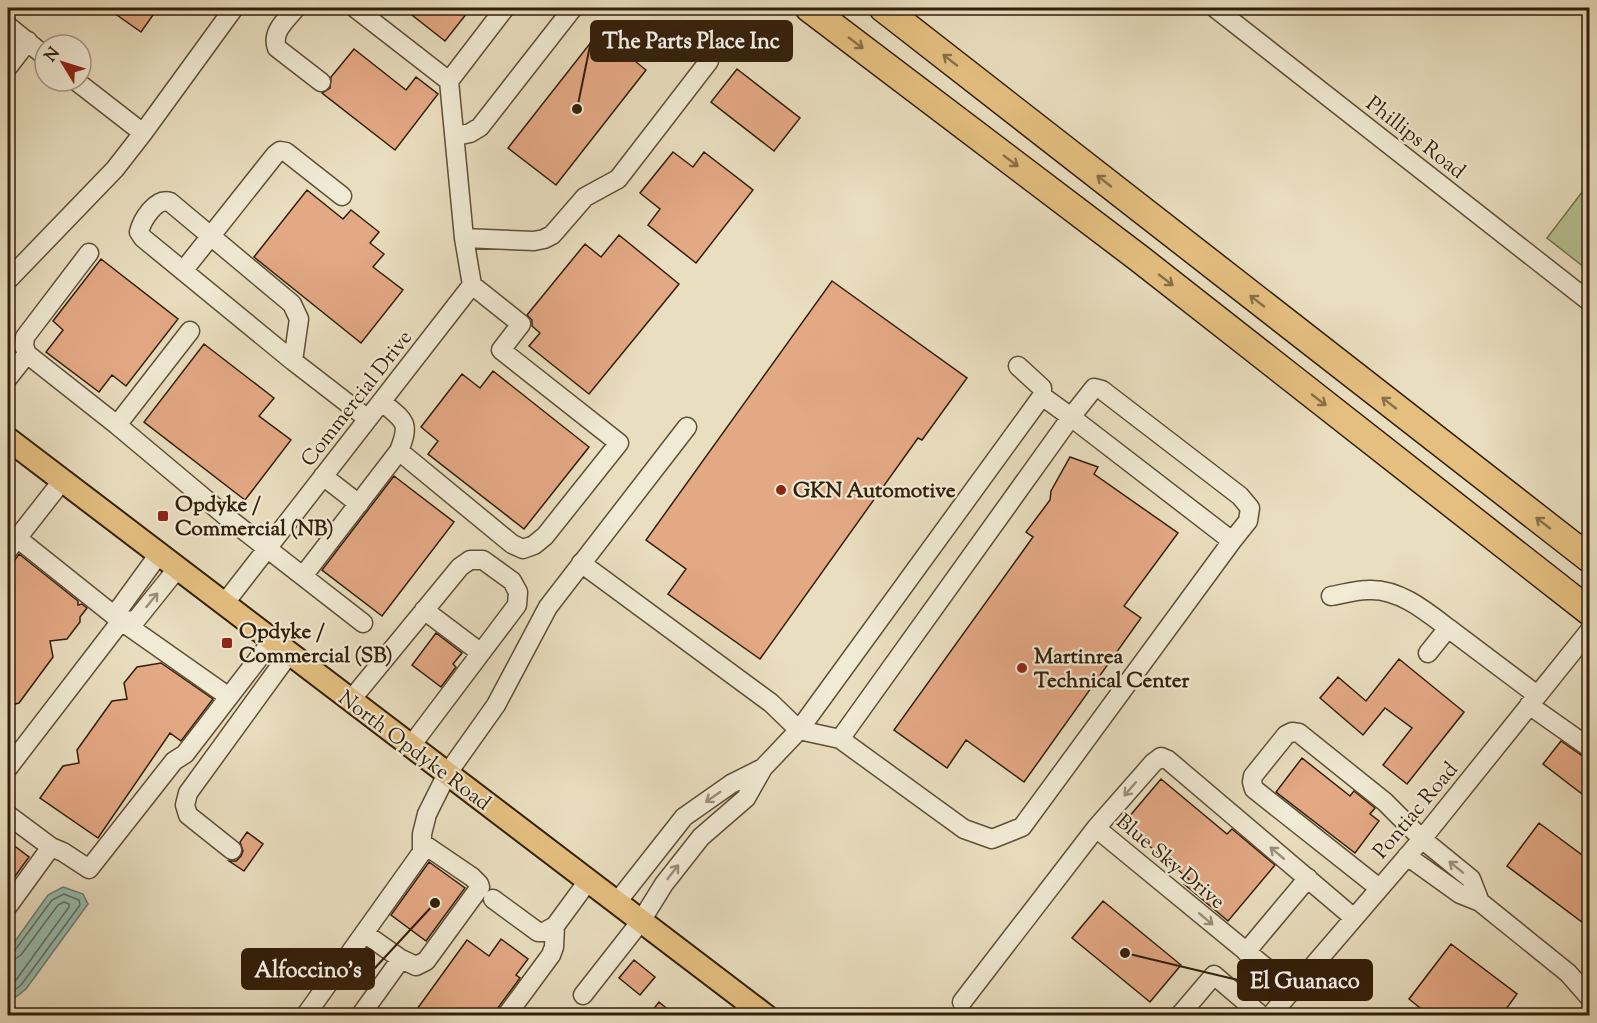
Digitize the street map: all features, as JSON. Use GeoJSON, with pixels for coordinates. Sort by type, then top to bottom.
{"type":"FeatureCollection","features":[{"type":"Feature","properties":{"kind":"highway"},"geometry":{"type":"LineString","coordinates":[[809,8],[1140,259],[1590,612]]}},
{"type":"Feature","properties":{"kind":"highway"},"geometry":{"type":"LineString","coordinates":[[883,8],[1590,559]]}},
{"type":"Feature","properties":{"kind":"main road","name":"North Opdyke Road"},"geometry":{"type":"LineString","coordinates":[[8,439],[617,902],[752,1011]]}},
{"type":"Feature","properties":{"kind":"street"},"geometry":{"type":"LineString","coordinates":[[8,280],[115,169],[234,8]]}},
{"type":"Feature","properties":{"kind":"street"},"geometry":{"type":"LineString","coordinates":[[296,8],[278,30],[274,40],[277,48],[321,82]]}},
{"type":"Feature","properties":{"kind":"street"},"geometry":{"type":"LineString","coordinates":[[355,8],[449,81]]}},
{"type":"Feature","properties":{"kind":"street"},"geometry":{"type":"LineString","coordinates":[[399,451],[512,544],[523,549],[534,545],[545,536],[620,443],[501,350],[521,324],[472,285],[464,238],[449,81],[505,8]]}},
{"type":"Feature","properties":{"kind":"street"},"geometry":{"type":"LineString","coordinates":[[456,136],[470,133],[480,127],[573,8]]}},
{"type":"Feature","properties":{"kind":"street","name":"Phillips Road"},"geometry":{"type":"LineString","coordinates":[[1215,8],[1587,296]]}},
{"type":"Feature","properties":{"kind":"street"},"geometry":{"type":"LineString","coordinates":[[8,26],[33,45]]}},
{"type":"Feature","properties":{"kind":"street"},"geometry":{"type":"LineString","coordinates":[[8,68],[28,41]]}},
{"type":"Feature","properties":{"kind":"street"},"geometry":{"type":"LineString","coordinates":[[464,238],[534,241],[552,235],[585,197],[618,178],[709,61]]}},
{"type":"Feature","properties":{"kind":"street"},"geometry":{"type":"LineString","coordinates":[[91,93],[143,133]]}},
{"type":"Feature","properties":{"kind":"street"},"geometry":{"type":"LineString","coordinates":[[183,271],[280,151],[286,152],[342,196]]}},
{"type":"Feature","properties":{"kind":"street"},"geometry":{"type":"LineString","coordinates":[[293,361],[299,319],[292,304],[209,237],[170,202],[164,200],[158,202],[141,225],[139,232],[143,238],[293,361],[368,419]]}},
{"type":"Feature","properties":{"kind":"street"},"geometry":{"type":"LineString","coordinates":[[89,253],[25,337],[24,346],[27,354],[267,549],[363,623]]}},
{"type":"Feature","properties":{"kind":"street","name":"Commercial Drive"},"geometry":{"type":"LineString","coordinates":[[224,604],[472,285]]}},
{"type":"Feature","properties":{"kind":"street"},"geometry":{"type":"LineString","coordinates":[[117,425],[190,331]]}},
{"type":"Feature","properties":{"kind":"street"},"geometry":{"type":"LineString","coordinates":[[8,378],[27,354]]}},
{"type":"Feature","properties":{"kind":"street"},"geometry":{"type":"LineString","coordinates":[[583,995],[641,921],[664,884],[701,837],[746,798],[763,768],[799,730],[1042,396],[1042,388],[1018,366]]}},
{"type":"Feature","properties":{"kind":"street"},"geometry":{"type":"LineString","coordinates":[[581,563],[771,703],[799,730],[840,739],[964,829],[992,838],[1022,827],[1248,520],[1250,508],[1240,496],[1102,390],[1094,388],[840,739]]}},
{"type":"Feature","properties":{"kind":"street"},"geometry":{"type":"LineString","coordinates":[[1042,396],[1232,541]]}},
{"type":"Feature","properties":{"kind":"street"},"geometry":{"type":"LineString","coordinates":[[303,576],[399,451],[406,433],[402,420],[382,402]]}},
{"type":"Feature","properties":{"kind":"street"},"geometry":{"type":"LineString","coordinates":[[305,1016],[422,852],[422,834],[427,814],[447,774],[496,705],[548,607],[687,427]]}},
{"type":"Feature","properties":{"kind":"street"},"geometry":{"type":"LineString","coordinates":[[323,476],[359,504]]}},
{"type":"Feature","properties":{"kind":"street"},"geometry":{"type":"LineString","coordinates":[[62,481],[12,544],[229,698]]}},
{"type":"Feature","properties":{"kind":"street"},"geometry":{"type":"LineString","coordinates":[[8,768],[121,621],[119,609],[159,554]]}},
{"type":"Feature","properties":{"kind":"street"},"geometry":{"type":"LineString","coordinates":[[350,701],[460,567],[470,560],[483,560],[512,581],[518,592],[517,605],[411,747]]}},
{"type":"Feature","properties":{"kind":"street"},"geometry":{"type":"LineString","coordinates":[[121,621],[136,620],[177,569]]}},
{"type":"Feature","properties":{"kind":"street"},"geometry":{"type":"LineString","coordinates":[[1331,596],[1370,590],[1388,592],[1406,599],[1448,628],[1590,748]]}},
{"type":"Feature","properties":{"kind":"street"},"geometry":{"type":"LineString","coordinates":[[424,610],[481,653]]}},
{"type":"Feature","properties":{"kind":"street"},"geometry":{"type":"LineString","coordinates":[[1428,653],[1448,628]]}},
{"type":"Feature","properties":{"kind":"street","name":"Pontiac Road"},"geometry":{"type":"LineString","coordinates":[[1270,1016],[1422,839],[1590,630]]}},
{"type":"Feature","properties":{"kind":"street"},"geometry":{"type":"LineString","coordinates":[[8,815],[51,848],[63,852],[89,868],[174,761],[185,754],[229,698],[280,648]]}},
{"type":"Feature","properties":{"kind":"street"},"geometry":{"type":"LineString","coordinates":[[232,850],[188,815],[185,800],[280,648]]}},
{"type":"Feature","properties":{"kind":"street"},"geometry":{"type":"LineString","coordinates":[[1379,888],[1254,789],[1253,776],[1292,732],[1299,733],[1385,802],[1422,839],[1471,879],[1480,902]]}},
{"type":"Feature","properties":{"kind":"street","name":"Blue Sky Drive"},"geometry":{"type":"LineString","coordinates":[[1292,990],[1096,828],[1153,763],[1161,757],[1168,760],[1354,918]]}},
{"type":"Feature","properties":{"kind":"street"},"geometry":{"type":"LineString","coordinates":[[617,902],[684,817],[731,784],[763,768]]}},
{"type":"Feature","properties":{"kind":"street"},"geometry":{"type":"LineString","coordinates":[[962,1002],[1096,828]]}},
{"type":"Feature","properties":{"kind":"street"},"geometry":{"type":"LineString","coordinates":[[364,933],[401,959],[416,966],[426,961],[480,887],[472,877],[422,843]]}},
{"type":"Feature","properties":{"kind":"street"},"geometry":{"type":"LineString","coordinates":[[8,906],[51,848]]}},
{"type":"Feature","properties":{"kind":"street"},"geometry":{"type":"LineString","coordinates":[[1407,856],[1460,894],[1480,902],[1568,973],[1590,998]]}},
{"type":"Feature","properties":{"kind":"street"},"geometry":{"type":"LineString","coordinates":[[1246,952],[1308,878]]}},
{"type":"Feature","properties":{"kind":"street"},"geometry":{"type":"LineString","coordinates":[[493,899],[538,932],[544,932],[555,926],[588,881]]}},
{"type":"Feature","properties":{"kind":"street"},"geometry":{"type":"LineString","coordinates":[[506,1016],[551,955],[554,947],[555,926]]}},
{"type":"Feature","properties":{"kind":"street"},"geometry":{"type":"LineString","coordinates":[[360,1016],[401,959]]}},
{"type":"Feature","properties":{"kind":"street"},"geometry":{"type":"LineString","coordinates":[[1179,1016],[1214,975],[1262,1016]]}},
{"type":"Feature","properties":{"kind":"green space"},"geometry":{"type":"Polygon","coordinates":[[[1589,183],[1589,271],[1547,238],[1589,183]]]}},
{"type":"Feature","properties":{"kind":"water"},"geometry":{"type":"Polygon","coordinates":[[[63,887],[83,894],[88,904],[26,989],[12,1000],[8,1000],[8,951],[48,895],[63,887]]]}},
{"type":"Feature","properties":{"kind":"building"},"geometry":{"type":"Polygon","coordinates":[[[107,8],[158,8],[141,32],[107,8]]]}},
{"type":"Feature","properties":{"kind":"building"},"geometry":{"type":"Polygon","coordinates":[[[403,8],[471,8],[445,41],[403,8]]]}},
{"type":"Feature","properties":{"kind":"building"},"geometry":{"type":"Polygon","coordinates":[[[599,32],[646,70],[556,185],[508,148],[599,32]]]}},
{"type":"Feature","properties":{"kind":"building"},"geometry":{"type":"Polygon","coordinates":[[[354,49],[406,90],[416,77],[438,94],[395,150],[322,93],[330,88],[331,77],[354,49]]]}},
{"type":"Feature","properties":{"kind":"building"},"geometry":{"type":"Polygon","coordinates":[[[737,69],[800,118],[774,151],[711,102],[737,69]]]}},
{"type":"Feature","properties":{"kind":"building"},"geometry":{"type":"Polygon","coordinates":[[[673,152],[693,167],[704,152],[753,190],[696,263],[648,225],[660,209],[640,193],[673,152]]]}},
{"type":"Feature","properties":{"kind":"building"},"geometry":{"type":"Polygon","coordinates":[[[307,190],[343,219],[351,210],[379,232],[370,243],[384,254],[373,267],[403,290],[361,343],[254,257],[307,190]]]}},
{"type":"Feature","properties":{"kind":"building"},"geometry":{"type":"Polygon","coordinates":[[[619,235],[679,284],[589,394],[529,346],[540,333],[532,326],[532,320],[527,315],[585,244],[601,257],[619,235]]]}},
{"type":"Feature","properties":{"kind":"building"},"geometry":{"type":"Polygon","coordinates":[[[101,259],[178,319],[126,386],[112,375],[99,392],[46,352],[63,330],[53,321],[101,259]]]}},
{"type":"Feature","properties":{"kind":"building","name":"GKN Automotive"},"geometry":{"type":"Polygon","coordinates":[[[832,281],[967,378],[922,440],[918,438],[760,659],[668,594],[686,569],[646,540],[832,281]]]}},
{"type":"Feature","properties":{"kind":"building"},"geometry":{"type":"Polygon","coordinates":[[[204,344],[274,398],[259,416],[291,440],[245,500],[144,422],[204,344]]]}},
{"type":"Feature","properties":{"kind":"building"},"geometry":{"type":"Polygon","coordinates":[[[493,371],[589,447],[524,529],[428,454],[438,441],[421,427],[462,374],[480,388],[493,371]]]}},
{"type":"Feature","properties":{"kind":"building","name":"Martinrea Technical Center"},"geometry":{"type":"Polygon","coordinates":[[[1070,457],[1098,467],[1094,474],[1178,533],[1124,606],[1141,618],[1024,782],[966,740],[947,768],[894,730],[1033,537],[1026,532],[1050,500],[1051,491],[1070,457]]]}},
{"type":"Feature","properties":{"kind":"building"},"geometry":{"type":"Polygon","coordinates":[[[394,476],[454,522],[382,616],[322,570],[394,476]]]}},
{"type":"Feature","properties":{"kind":"building"},"geometry":{"type":"Polygon","coordinates":[[[19,554],[78,601],[78,605],[82,604],[87,608],[67,639],[50,641],[53,657],[19,703],[8,706],[8,570],[19,554]]]}},
{"type":"Feature","properties":{"kind":"building"},"geometry":{"type":"Polygon","coordinates":[[[436,633],[462,653],[453,664],[456,667],[441,687],[412,665],[436,633]]]}},
{"type":"Feature","properties":{"kind":"building"},"geometry":{"type":"Polygon","coordinates":[[[1399,659],[1464,712],[1407,784],[1383,765],[1412,728],[1385,708],[1363,735],[1320,698],[1338,677],[1366,701],[1399,659]]]}},
{"type":"Feature","properties":{"kind":"building"},"geometry":{"type":"Polygon","coordinates":[[[161,663],[213,699],[181,741],[170,733],[98,838],[40,798],[63,766],[79,763],[77,750],[112,701],[127,699],[124,683],[137,667],[161,663]]]}},
{"type":"Feature","properties":{"kind":"building"},"geometry":{"type":"Polygon","coordinates":[[[1561,741],[1590,759],[1590,800],[1543,764],[1561,741]]]}},
{"type":"Feature","properties":{"kind":"building"},"geometry":{"type":"Polygon","coordinates":[[[1302,758],[1350,796],[1354,791],[1375,808],[1370,814],[1379,821],[1355,853],[1276,792],[1302,758]]]}},
{"type":"Feature","properties":{"kind":"building"},"geometry":{"type":"Polygon","coordinates":[[[1161,779],[1227,834],[1232,829],[1275,865],[1228,921],[1184,884],[1189,879],[1123,824],[1161,779]]]}},
{"type":"Feature","properties":{"kind":"building"},"geometry":{"type":"Polygon","coordinates":[[[1539,823],[1590,861],[1590,928],[1507,866],[1539,823]]]}},
{"type":"Feature","properties":{"kind":"building"},"geometry":{"type":"Polygon","coordinates":[[[247,832],[263,844],[244,871],[229,861],[236,861],[241,856],[243,851],[240,842],[247,832]]]}},
{"type":"Feature","properties":{"kind":"building"},"geometry":{"type":"Polygon","coordinates":[[[8,841],[29,857],[8,886],[8,841]]]}},
{"type":"Feature","properties":{"kind":"building"},"geometry":{"type":"Polygon","coordinates":[[[429,862],[465,888],[426,941],[391,915],[429,862]]]}},
{"type":"Feature","properties":{"kind":"building"},"geometry":{"type":"Polygon","coordinates":[[[1103,901],[1181,965],[1150,1002],[1072,938],[1103,901]]]}},
{"type":"Feature","properties":{"kind":"building"},"geometry":{"type":"Polygon","coordinates":[[[501,939],[528,959],[516,975],[520,978],[497,1009],[495,1016],[412,1016],[467,940],[489,956],[501,939]]]}},
{"type":"Feature","properties":{"kind":"building"},"geometry":{"type":"Polygon","coordinates":[[[1451,944],[1517,994],[1501,1016],[1430,1016],[1409,999],[1451,944]]]}},
{"type":"Feature","properties":{"kind":"building"},"geometry":{"type":"Polygon","coordinates":[[[634,960],[655,977],[640,995],[619,978],[634,960]]]}},
{"type":"Feature","properties":{"kind":"building"},"geometry":{"type":"Polygon","coordinates":[[[659,1002],[676,1016],[648,1016],[659,1002]]]}},
{"type":"Feature","properties":{"kind":"place","name":"The Parts Place Inc"},"geometry":{"type":"Point","coordinates":[577,109]}},
{"type":"Feature","properties":{"kind":"place","name":"GKN Automotive"},"geometry":{"type":"Point","coordinates":[781,490]}},
{"type":"Feature","properties":{"kind":"place","name":"Opdyke / Commercial (NB)"},"geometry":{"type":"Point","coordinates":[163,516]}},
{"type":"Feature","properties":{"kind":"place","name":"Opdyke / Commercial (SB)"},"geometry":{"type":"Point","coordinates":[227,643]}},
{"type":"Feature","properties":{"kind":"place","name":"Martinrea Technical Center"},"geometry":{"type":"Point","coordinates":[1022,668]}},
{"type":"Feature","properties":{"kind":"place","name":"Alfoccino's"},"geometry":{"type":"Point","coordinates":[435,903]}},
{"type":"Feature","properties":{"kind":"place","name":"El Guanaco"},"geometry":{"type":"Point","coordinates":[1125,953]}}]}
